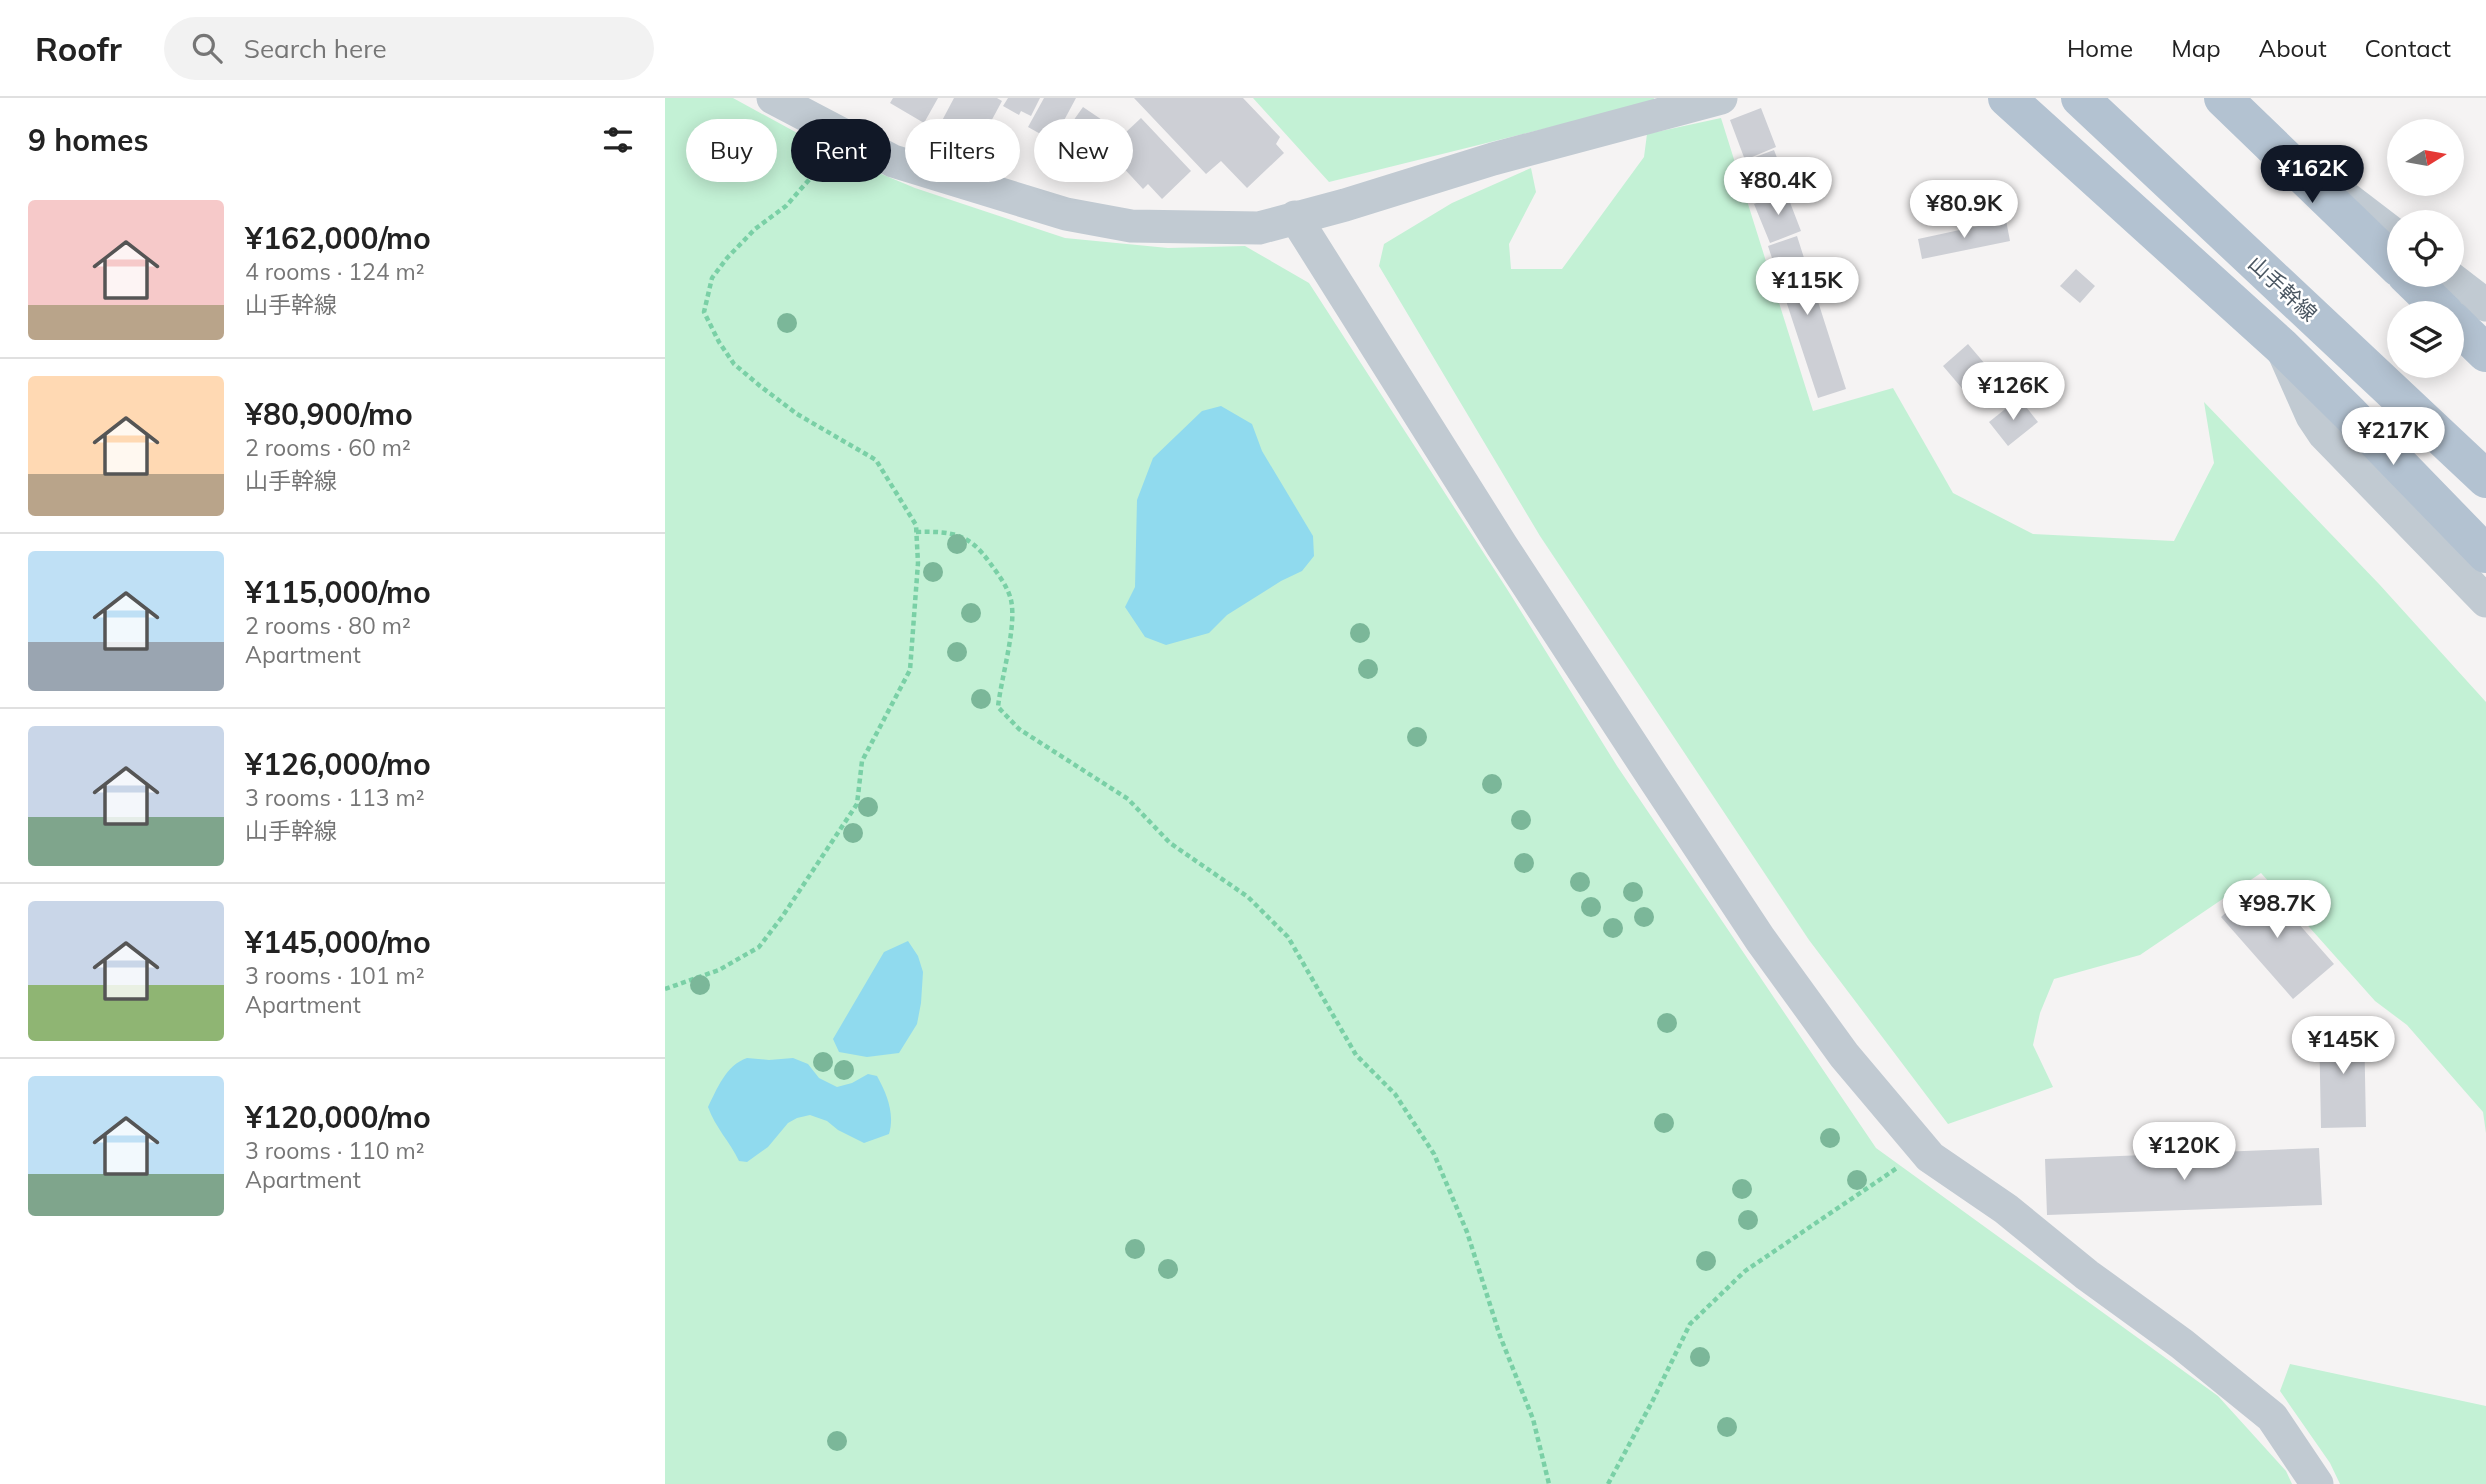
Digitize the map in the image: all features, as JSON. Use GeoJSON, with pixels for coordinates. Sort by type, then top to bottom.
{"type":"FeatureCollection","features":[{"type":"Feature","properties":{"kind":"main road"},"geometry":{"type":"LineString","coordinates":[[2007,98],[2281,346],[2486,554]]}},
{"type":"Feature","properties":{"kind":"main road","name":"山手幹線"},"geometry":{"type":"LineString","coordinates":[[2080,98],[2486,479]]}},
{"type":"Feature","properties":{"kind":"main road"},"geometry":{"type":"LineString","coordinates":[[2223,98],[2387,256]]}},
{"type":"Feature","properties":{"kind":"main road"},"geometry":{"type":"LineString","coordinates":[[2418,287],[2433,301]]}},
{"type":"Feature","properties":{"kind":"main road"},"geometry":{"type":"LineString","coordinates":[[2464,332],[2486,353]]}},
{"type":"Feature","properties":{"kind":"street"},"geometry":{"type":"LineString","coordinates":[[773,98],[810,107],[893,161],[1066,214],[1131,226],[1259,228],[1345,205],[1493,159],[1721,98]]}},
{"type":"Feature","properties":{"kind":"street"},"geometry":{"type":"LineString","coordinates":[[2257,129],[2387,229]]}},
{"type":"Feature","properties":{"kind":"street"},"geometry":{"type":"LineString","coordinates":[[1295,217],[1502,546],[1752,927],[1844,1055],[1930,1157],[2006,1209],[2272,1417],[2317,1484]]}},
{"type":"Feature","properties":{"kind":"street"},"geometry":{"type":"LineString","coordinates":[[2463,287],[2486,305]]}},
{"type":"Feature","properties":{"kind":"street"},"geometry":{"type":"LineString","coordinates":[[2281,346],[2312,416],[2323,434],[2486,601]]}},
{"type":"Feature","properties":{"kind":"path"},"geometry":{"type":"LineString","coordinates":[[665,989],[719,970],[759,947],[857,804],[862,761],[910,670],[918,563],[916,525],[905,504],[876,460],[797,414],[734,363],[703,312],[712,278],[727,258],[755,229],[786,206],[807,182]]}},
{"type":"Feature","properties":{"kind":"path"},"geometry":{"type":"LineString","coordinates":[[916,532],[947,531],[969,540],[987,558],[1003,582],[1011,601],[1011,622],[998,707],[1019,729],[1128,799],[1170,843],[1248,897],[1288,937],[1356,1055],[1395,1094],[1434,1154],[1467,1232],[1500,1336],[1532,1419],[1549,1484]]}},
{"type":"Feature","properties":{"kind":"path"},"geometry":{"type":"LineString","coordinates":[[1608,1484],[1690,1324],[1745,1271],[1907,1161],[1930,1157]]}},
{"type":"Feature","properties":{"kind":"green space"},"geometry":{"type":"Polygon","coordinates":[[[665,98],[733,98],[772,119],[686,119],[686,182],[777,182],[777,122],[791,130],[791,182],[891,182],[891,178],[1065,238],[1168,248],[1245,246],[1309,283],[1507,589],[1617,766],[1876,1148],[2218,1396],[2286,1471],[2292,1484],[665,1484],[665,98]]]}},
{"type":"Feature","properties":{"kind":"green space"},"geometry":{"type":"Polygon","coordinates":[[[1253,98],[1654,98],[1653,102],[1329,182],[1253,98]]]}},
{"type":"Feature","properties":{"kind":"green space"},"geometry":{"type":"Polygon","coordinates":[[[1721,118],[1813,411],[1893,388],[1953,493],[2033,534],[2174,541],[2214,463],[2204,402],[2379,584],[2486,702],[2486,1133],[2483,1112],[2407,1025],[2375,1001],[2261,873],[2140,955],[2054,979],[2040,1013],[2033,1045],[2053,1087],[1948,1124],[1809,940],[1540,536],[1379,266],[1384,244],[1452,203],[1531,168],[1536,192],[1509,244],[1511,269],[1562,269],[1644,157],[1647,134],[1721,118]]]}},
{"type":"Feature","properties":{"kind":"green space"},"geometry":{"type":"Polygon","coordinates":[[[2290,1364],[2486,1406],[2486,1484],[2340,1484],[2330,1463],[2280,1391],[2290,1364]]]}},
{"type":"Feature","properties":{"kind":"water"},"geometry":{"type":"Polygon","coordinates":[[[1221,406],[1252,424],[1262,451],[1313,536],[1314,556],[1302,571],[1227,615],[1209,633],[1166,645],[1145,637],[1125,607],[1135,587],[1137,500],[1153,458],[1202,411],[1221,406]]]}},
{"type":"Feature","properties":{"kind":"water"},"geometry":{"type":"Polygon","coordinates":[[[908,941],[918,956],[923,972],[921,1003],[917,1024],[899,1053],[867,1057],[839,1052],[833,1039],[884,952],[908,941]]]}},
{"type":"Feature","properties":{"kind":"water"},"geometry":{"type":"Polygon","coordinates":[[[747,1058],[793,1058],[808,1064],[819,1078],[837,1087],[852,1083],[868,1074],[877,1076],[889,1104],[889,1134],[864,1143],[838,1130],[827,1121],[810,1115],[788,1123],[768,1147],[747,1162],[739,1161],[708,1107],[728,1072],[747,1058]]]}},
{"type":"Feature","properties":{"kind":"building"},"geometry":{"type":"Polygon","coordinates":[[[893,98],[938,98],[926,119],[917,119],[890,103],[893,98]]]}},
{"type":"Feature","properties":{"kind":"building"},"geometry":{"type":"Polygon","coordinates":[[[954,98],[997,98],[1002,101],[992,119],[943,119],[954,98]]]}},
{"type":"Feature","properties":{"kind":"building"},"geometry":{"type":"Polygon","coordinates":[[[1008,98],[1040,98],[1031,116],[1021,111],[1019,115],[1003,106],[1008,98]]]}},
{"type":"Feature","properties":{"kind":"building"},"geometry":{"type":"Polygon","coordinates":[[[1044,98],[1076,98],[1065,119],[1034,119],[1034,130],[1028,127],[1044,98]]]}},
{"type":"Feature","properties":{"kind":"building"},"geometry":{"type":"Polygon","coordinates":[[[1134,98],[1243,98],[1280,137],[1276,144],[1284,153],[1247,188],[1221,161],[1206,174],[1134,98]]]}},
{"type":"Feature","properties":{"kind":"building"},"geometry":{"type":"Polygon","coordinates":[[[1083,107],[1101,119],[1074,119],[1083,107]]]}},
{"type":"Feature","properties":{"kind":"building"},"geometry":{"type":"Polygon","coordinates":[[[1761,108],[1776,147],[1745,160],[1730,120],[1761,108]]]}},
{"type":"Feature","properties":{"kind":"building"},"geometry":{"type":"Polygon","coordinates":[[[1141,118],[1191,171],[1162,199],[1148,184],[1143,189],[1133,178],[1133,126],[1141,118]]]}},
{"type":"Feature","properties":{"kind":"building"},"geometry":{"type":"Polygon","coordinates":[[[1774,150],[1789,189],[1758,201],[1742,162],[1774,150]]]}},
{"type":"Feature","properties":{"kind":"building"},"geometry":{"type":"Polygon","coordinates":[[[1786,192],[1801,231],[1770,243],[1754,204],[1786,192]]]}},
{"type":"Feature","properties":{"kind":"building"},"geometry":{"type":"Polygon","coordinates":[[[2006,220],[2010,241],[1922,259],[1918,239],[2006,220]]]}},
{"type":"Feature","properties":{"kind":"building"},"geometry":{"type":"Polygon","coordinates":[[[1797,236],[1846,389],[1818,398],[1768,246],[1797,236]]]}},
{"type":"Feature","properties":{"kind":"building"},"geometry":{"type":"Polygon","coordinates":[[[2076,269],[2095,286],[2080,303],[2060,286],[2076,269]]]}},
{"type":"Feature","properties":{"kind":"building"},"geometry":{"type":"Polygon","coordinates":[[[1968,344],[1991,371],[1966,393],[1943,366],[1968,344]]]}},
{"type":"Feature","properties":{"kind":"building"},"geometry":{"type":"Polygon","coordinates":[[[2019,398],[2038,422],[2008,446],[1989,422],[2019,398]]]}},
{"type":"Feature","properties":{"kind":"building"},"geometry":{"type":"Polygon","coordinates":[[[2261,881],[2334,964],[2293,999],[2221,917],[2261,881]]]}},
{"type":"Feature","properties":{"kind":"building"},"geometry":{"type":"Polygon","coordinates":[[[2364,1024],[2366,1127],[2321,1128],[2319,1025],[2364,1024]]]}},
{"type":"Feature","properties":{"kind":"building"},"geometry":{"type":"Polygon","coordinates":[[[2319,1148],[2322,1205],[2047,1215],[2045,1159],[2319,1148]]]}}]}
